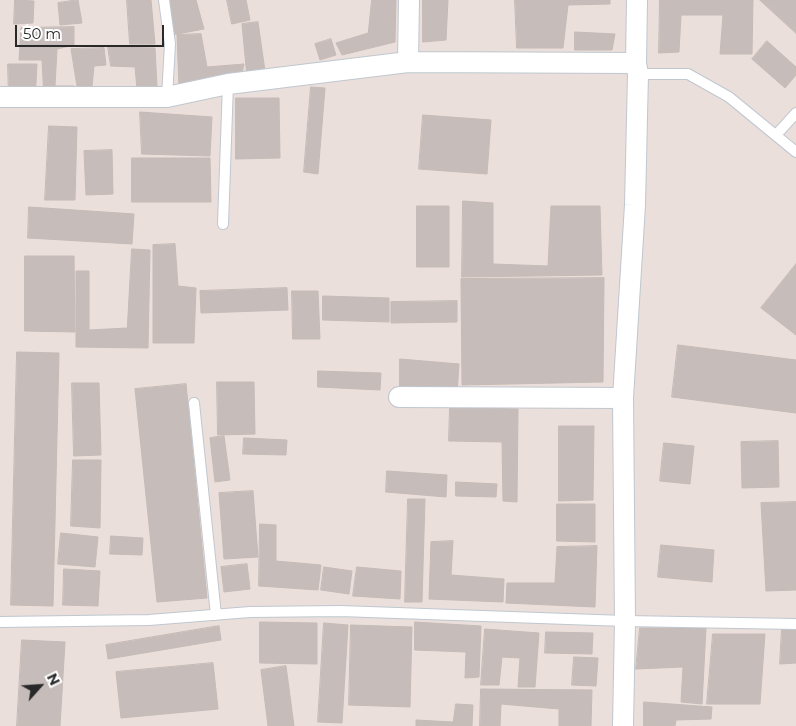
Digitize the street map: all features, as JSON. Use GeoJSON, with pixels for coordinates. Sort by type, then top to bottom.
{"type":"FeatureCollection","features":[{"type":"Feature","properties":{"kind":"street"},"geometry":{"type":"LineString","coordinates":[[408,62],[409,0]]}},
{"type":"Feature","properties":{"kind":"street"},"geometry":{"type":"LineString","coordinates":[[623,726],[625,621],[624,398],[635,205],[637,0]]}},
{"type":"Feature","properties":{"kind":"street"},"geometry":{"type":"LineString","coordinates":[[0,97],[167,97],[228,84],[408,62],[637,69]]}},
{"type":"Feature","properties":{"kind":"street"},"geometry":{"type":"LineString","coordinates":[[399,397],[624,398]]}},
{"type":"Feature","properties":{"kind":"lane"},"geometry":{"type":"LineString","coordinates":[[164,0],[170,44],[167,97]]}},
{"type":"Feature","properties":{"kind":"lane"},"geometry":{"type":"LineString","coordinates":[[637,69],[688,74],[728,97],[796,152]]}},
{"type":"Feature","properties":{"kind":"lane"},"geometry":{"type":"LineString","coordinates":[[223,224],[228,84]]}},
{"type":"Feature","properties":{"kind":"lane"},"geometry":{"type":"LineString","coordinates":[[776,135],[796,113]]}},
{"type":"Feature","properties":{"kind":"lane"},"geometry":{"type":"LineString","coordinates":[[194,403],[216,615]]}},
{"type":"Feature","properties":{"kind":"lane"},"geometry":{"type":"LineString","coordinates":[[0,622],[149,620],[250,612],[340,611],[625,621],[796,624]]}},
{"type":"Feature","properties":{"kind":"building"},"geometry":{"type":"Polygon","coordinates":[[[15,0],[34,1],[33,23],[14,24],[15,0]]]}},
{"type":"Feature","properties":{"kind":"building"},"geometry":{"type":"Polygon","coordinates":[[[78,0],[82,23],[60,25],[58,3],[78,0]]]}},
{"type":"Feature","properties":{"kind":"building"},"geometry":{"type":"Polygon","coordinates":[[[127,0],[151,0],[155,44],[130,44],[127,0]]]}},
{"type":"Feature","properties":{"kind":"building"},"geometry":{"type":"Polygon","coordinates":[[[166,0],[196,0],[204,29],[172,35],[166,0]]]}},
{"type":"Feature","properties":{"kind":"building"},"geometry":{"type":"Polygon","coordinates":[[[227,0],[246,0],[250,20],[232,24],[227,0]]]}},
{"type":"Feature","properties":{"kind":"building"},"geometry":{"type":"Polygon","coordinates":[[[372,0],[396,0],[395,42],[342,55],[336,43],[368,33],[372,0]]]}},
{"type":"Feature","properties":{"kind":"building"},"geometry":{"type":"Polygon","coordinates":[[[423,0],[448,0],[446,40],[423,42],[423,0]]]}},
{"type":"Feature","properties":{"kind":"building"},"geometry":{"type":"Polygon","coordinates":[[[515,0],[610,0],[610,4],[568,5],[563,48],[517,48],[515,0]]]}},
{"type":"Feature","properties":{"kind":"building"},"geometry":{"type":"Polygon","coordinates":[[[660,0],[753,0],[752,54],[720,54],[723,15],[681,15],[679,52],[659,53],[660,0]]]}},
{"type":"Feature","properties":{"kind":"building"},"geometry":{"type":"Polygon","coordinates":[[[760,0],[796,0],[796,33],[760,0]]]}},
{"type":"Feature","properties":{"kind":"building"},"geometry":{"type":"Polygon","coordinates":[[[258,22],[265,71],[247,77],[242,24],[258,22]]]}},
{"type":"Feature","properties":{"kind":"building"},"geometry":{"type":"Polygon","coordinates":[[[74,27],[74,45],[57,49],[55,86],[74,86],[74,97],[44,98],[42,60],[19,60],[21,28],[74,27]]]}},
{"type":"Feature","properties":{"kind":"building"},"geometry":{"type":"Polygon","coordinates":[[[575,32],[615,34],[612,50],[575,50],[575,32]]]}},
{"type":"Feature","properties":{"kind":"building"},"geometry":{"type":"Polygon","coordinates":[[[201,34],[207,67],[244,64],[242,74],[179,87],[177,35],[201,34]]]}},
{"type":"Feature","properties":{"kind":"building"},"geometry":{"type":"Polygon","coordinates":[[[331,39],[336,55],[320,60],[315,44],[331,39]]]}},
{"type":"Feature","properties":{"kind":"building"},"geometry":{"type":"Polygon","coordinates":[[[767,41],[796,67],[796,75],[785,88],[752,59],[767,41]]]}},
{"type":"Feature","properties":{"kind":"building"},"geometry":{"type":"Polygon","coordinates":[[[108,47],[155,48],[157,87],[137,89],[135,67],[111,66],[108,47]]]}},
{"type":"Feature","properties":{"kind":"building"},"geometry":{"type":"Polygon","coordinates":[[[104,48],[106,65],[94,66],[92,87],[77,86],[71,49],[104,48]]]}},
{"type":"Feature","properties":{"kind":"building"},"geometry":{"type":"Polygon","coordinates":[[[8,64],[37,64],[35,101],[9,99],[8,64]]]}},
{"type":"Feature","properties":{"kind":"building"},"geometry":{"type":"Polygon","coordinates":[[[311,87],[325,88],[318,174],[304,172],[311,87]]]}},
{"type":"Feature","properties":{"kind":"building"},"geometry":{"type":"Polygon","coordinates":[[[236,98],[279,98],[280,158],[236,159],[236,98]]]}},
{"type":"Feature","properties":{"kind":"building"},"geometry":{"type":"Polygon","coordinates":[[[140,112],[212,117],[210,156],[142,154],[140,112]]]}},
{"type":"Feature","properties":{"kind":"building"},"geometry":{"type":"Polygon","coordinates":[[[423,115],[491,120],[487,174],[419,169],[423,115]]]}},
{"type":"Feature","properties":{"kind":"building"},"geometry":{"type":"Polygon","coordinates":[[[49,126],[77,127],[75,200],[45,200],[49,126]]]}},
{"type":"Feature","properties":{"kind":"building"},"geometry":{"type":"Polygon","coordinates":[[[112,150],[113,194],[86,195],[84,151],[112,150]]]}},
{"type":"Feature","properties":{"kind":"building"},"geometry":{"type":"Polygon","coordinates":[[[132,158],[210,158],[211,202],[132,202],[132,158]]]}},
{"type":"Feature","properties":{"kind":"building"},"geometry":{"type":"Polygon","coordinates":[[[463,201],[493,203],[493,264],[548,266],[551,206],[600,206],[602,275],[462,277],[463,201]]]}},
{"type":"Feature","properties":{"kind":"building"},"geometry":{"type":"Polygon","coordinates":[[[417,206],[449,206],[449,267],[417,267],[417,206]]]}},
{"type":"Feature","properties":{"kind":"building"},"geometry":{"type":"Polygon","coordinates":[[[29,207],[134,214],[132,244],[28,238],[29,207]]]}},
{"type":"Feature","properties":{"kind":"building"},"geometry":{"type":"Polygon","coordinates":[[[175,244],[178,286],[196,288],[194,343],[153,343],[153,245],[175,244]]]}},
{"type":"Feature","properties":{"kind":"building"},"geometry":{"type":"Polygon","coordinates":[[[132,249],[150,250],[148,348],[76,347],[76,271],[89,271],[89,330],[127,328],[132,249]]]}},
{"type":"Feature","properties":{"kind":"building"},"geometry":{"type":"Polygon","coordinates":[[[25,256],[74,256],[75,332],[25,331],[25,256]]]}},
{"type":"Feature","properties":{"kind":"building"},"geometry":{"type":"Polygon","coordinates":[[[796,264],[796,335],[761,308],[796,264]]]}},
{"type":"Feature","properties":{"kind":"building"},"geometry":{"type":"Polygon","coordinates":[[[604,278],[603,382],[462,385],[461,279],[604,278]]]}},
{"type":"Feature","properties":{"kind":"building"},"geometry":{"type":"Polygon","coordinates":[[[287,288],[288,310],[201,313],[200,291],[287,288]]]}},
{"type":"Feature","properties":{"kind":"building"},"geometry":{"type":"Polygon","coordinates":[[[292,291],[318,291],[320,339],[293,339],[292,291]]]}},
{"type":"Feature","properties":{"kind":"building"},"geometry":{"type":"Polygon","coordinates":[[[323,296],[389,298],[389,322],[323,320],[323,296]]]}},
{"type":"Feature","properties":{"kind":"building"},"geometry":{"type":"Polygon","coordinates":[[[457,301],[457,322],[391,323],[391,302],[457,301]]]}},
{"type":"Feature","properties":{"kind":"building"},"geometry":{"type":"Polygon","coordinates":[[[678,345],[796,360],[796,413],[672,397],[678,345]]]}},
{"type":"Feature","properties":{"kind":"building"},"geometry":{"type":"Polygon","coordinates":[[[17,352],[59,353],[53,606],[11,605],[17,352]]]}},
{"type":"Feature","properties":{"kind":"building"},"geometry":{"type":"Polygon","coordinates":[[[400,359],[459,364],[457,394],[400,392],[400,359]]]}},
{"type":"Feature","properties":{"kind":"building"},"geometry":{"type":"Polygon","coordinates":[[[318,371],[381,373],[380,390],[318,387],[318,371]]]}},
{"type":"Feature","properties":{"kind":"building"},"geometry":{"type":"Polygon","coordinates":[[[217,382],[254,382],[255,434],[218,435],[217,382]]]}},
{"type":"Feature","properties":{"kind":"building"},"geometry":{"type":"Polygon","coordinates":[[[72,383],[99,383],[101,455],[74,456],[72,383]]]}},
{"type":"Feature","properties":{"kind":"building"},"geometry":{"type":"Polygon","coordinates":[[[186,384],[207,598],[157,602],[135,389],[186,384]]]}},
{"type":"Feature","properties":{"kind":"building"},"geometry":{"type":"Polygon","coordinates":[[[450,407],[518,409],[517,502],[503,501],[502,442],[449,441],[450,407]]]}},
{"type":"Feature","properties":{"kind":"building"},"geometry":{"type":"Polygon","coordinates":[[[559,426],[594,426],[593,500],[559,501],[559,426]]]}},
{"type":"Feature","properties":{"kind":"building"},"geometry":{"type":"Polygon","coordinates":[[[224,436],[230,480],[215,482],[210,438],[224,436]]]}},
{"type":"Feature","properties":{"kind":"building"},"geometry":{"type":"Polygon","coordinates":[[[244,438],[287,440],[286,455],[243,454],[244,438]]]}},
{"type":"Feature","properties":{"kind":"building"},"geometry":{"type":"Polygon","coordinates":[[[778,441],[779,487],[742,488],[741,442],[778,441]]]}},
{"type":"Feature","properties":{"kind":"building"},"geometry":{"type":"Polygon","coordinates":[[[664,443],[694,446],[690,484],[660,481],[664,443]]]}},
{"type":"Feature","properties":{"kind":"building"},"geometry":{"type":"Polygon","coordinates":[[[73,460],[101,460],[100,528],[71,526],[73,460]]]}},
{"type":"Feature","properties":{"kind":"building"},"geometry":{"type":"Polygon","coordinates":[[[387,471],[447,475],[446,497],[386,492],[387,471]]]}},
{"type":"Feature","properties":{"kind":"building"},"geometry":{"type":"Polygon","coordinates":[[[456,482],[497,484],[496,497],[456,496],[456,482]]]}},
{"type":"Feature","properties":{"kind":"building"},"geometry":{"type":"Polygon","coordinates":[[[253,491],[258,557],[224,559],[219,493],[253,491]]]}},
{"type":"Feature","properties":{"kind":"building"},"geometry":{"type":"Polygon","coordinates":[[[408,499],[425,499],[422,602],[405,602],[408,499]]]}},
{"type":"Feature","properties":{"kind":"building"},"geometry":{"type":"Polygon","coordinates":[[[796,502],[796,590],[766,591],[761,503],[796,502]]]}},
{"type":"Feature","properties":{"kind":"building"},"geometry":{"type":"Polygon","coordinates":[[[557,504],[595,504],[595,542],[557,541],[557,504]]]}},
{"type":"Feature","properties":{"kind":"building"},"geometry":{"type":"Polygon","coordinates":[[[260,524],[276,525],[276,561],[321,565],[318,590],[259,586],[260,524]]]}},
{"type":"Feature","properties":{"kind":"building"},"geometry":{"type":"Polygon","coordinates":[[[61,533],[98,537],[95,567],[58,564],[61,533]]]}},
{"type":"Feature","properties":{"kind":"building"},"geometry":{"type":"Polygon","coordinates":[[[111,536],[143,538],[142,555],[110,554],[111,536]]]}},
{"type":"Feature","properties":{"kind":"building"},"geometry":{"type":"Polygon","coordinates":[[[453,541],[451,575],[504,579],[503,602],[429,599],[431,542],[453,541]]]}},
{"type":"Feature","properties":{"kind":"building"},"geometry":{"type":"Polygon","coordinates":[[[661,545],[714,550],[712,582],[658,577],[661,545]]]}},
{"type":"Feature","properties":{"kind":"building"},"geometry":{"type":"Polygon","coordinates":[[[597,546],[595,607],[506,603],[507,583],[555,583],[557,547],[597,546]]]}},
{"type":"Feature","properties":{"kind":"building"},"geometry":{"type":"Polygon","coordinates":[[[247,564],[250,589],[224,592],[221,567],[247,564]]]}},
{"type":"Feature","properties":{"kind":"building"},"geometry":{"type":"Polygon","coordinates":[[[324,567],[352,571],[349,594],[321,590],[324,567]]]}},
{"type":"Feature","properties":{"kind":"building"},"geometry":{"type":"Polygon","coordinates":[[[357,567],[401,571],[400,599],[353,596],[357,567]]]}},
{"type":"Feature","properties":{"kind":"building"},"geometry":{"type":"Polygon","coordinates":[[[64,569],[100,571],[98,606],[63,605],[64,569]]]}},
{"type":"Feature","properties":{"kind":"building"},"geometry":{"type":"Polygon","coordinates":[[[260,622],[317,623],[317,664],[260,663],[260,622]]]}},
{"type":"Feature","properties":{"kind":"building"},"geometry":{"type":"Polygon","coordinates":[[[415,622],[481,626],[479,677],[465,678],[466,652],[415,650],[415,622]]]}},
{"type":"Feature","properties":{"kind":"building"},"geometry":{"type":"Polygon","coordinates":[[[324,623],[348,625],[342,723],[318,722],[324,623]]]}},
{"type":"Feature","properties":{"kind":"building"},"geometry":{"type":"Polygon","coordinates":[[[351,625],[412,627],[410,707],[349,705],[351,625]]]}},
{"type":"Feature","properties":{"kind":"building"},"geometry":{"type":"Polygon","coordinates":[[[219,626],[221,640],[108,659],[106,645],[219,626]]]}},
{"type":"Feature","properties":{"kind":"building"},"geometry":{"type":"Polygon","coordinates":[[[640,628],[706,628],[702,704],[681,702],[683,667],[636,669],[640,628]]]}},
{"type":"Feature","properties":{"kind":"building"},"geometry":{"type":"Polygon","coordinates":[[[485,629],[539,633],[535,687],[518,687],[520,658],[502,657],[499,685],[481,685],[485,629]]]}},
{"type":"Feature","properties":{"kind":"building"},"geometry":{"type":"Polygon","coordinates":[[[782,629],[796,629],[796,663],[780,664],[782,629]]]}},
{"type":"Feature","properties":{"kind":"building"},"geometry":{"type":"Polygon","coordinates":[[[546,632],[593,633],[592,654],[545,653],[546,632]]]}},
{"type":"Feature","properties":{"kind":"building"},"geometry":{"type":"Polygon","coordinates":[[[713,634],[765,634],[760,704],[707,704],[713,634]]]}},
{"type":"Feature","properties":{"kind":"building"},"geometry":{"type":"Polygon","coordinates":[[[22,640],[65,642],[60,726],[17,726],[22,640]]]}},
{"type":"Feature","properties":{"kind":"building"},"geometry":{"type":"Polygon","coordinates":[[[574,657],[598,658],[596,686],[572,685],[574,657]]]}},
{"type":"Feature","properties":{"kind":"building"},"geometry":{"type":"Polygon","coordinates":[[[213,663],[218,709],[121,718],[116,672],[213,663]]]}},
{"type":"Feature","properties":{"kind":"building"},"geometry":{"type":"Polygon","coordinates":[[[286,666],[294,726],[268,726],[261,670],[286,666]]]}},
{"type":"Feature","properties":{"kind":"building"},"geometry":{"type":"Polygon","coordinates":[[[481,689],[592,690],[591,726],[559,726],[559,709],[501,704],[500,726],[480,726],[481,689]]]}},
{"type":"Feature","properties":{"kind":"building"},"geometry":{"type":"Polygon","coordinates":[[[644,702],[712,707],[711,719],[676,720],[675,726],[644,726],[644,702]]]}},
{"type":"Feature","properties":{"kind":"building"},"geometry":{"type":"Polygon","coordinates":[[[456,704],[473,705],[472,726],[416,726],[416,720],[453,722],[456,704]]]}}]}
